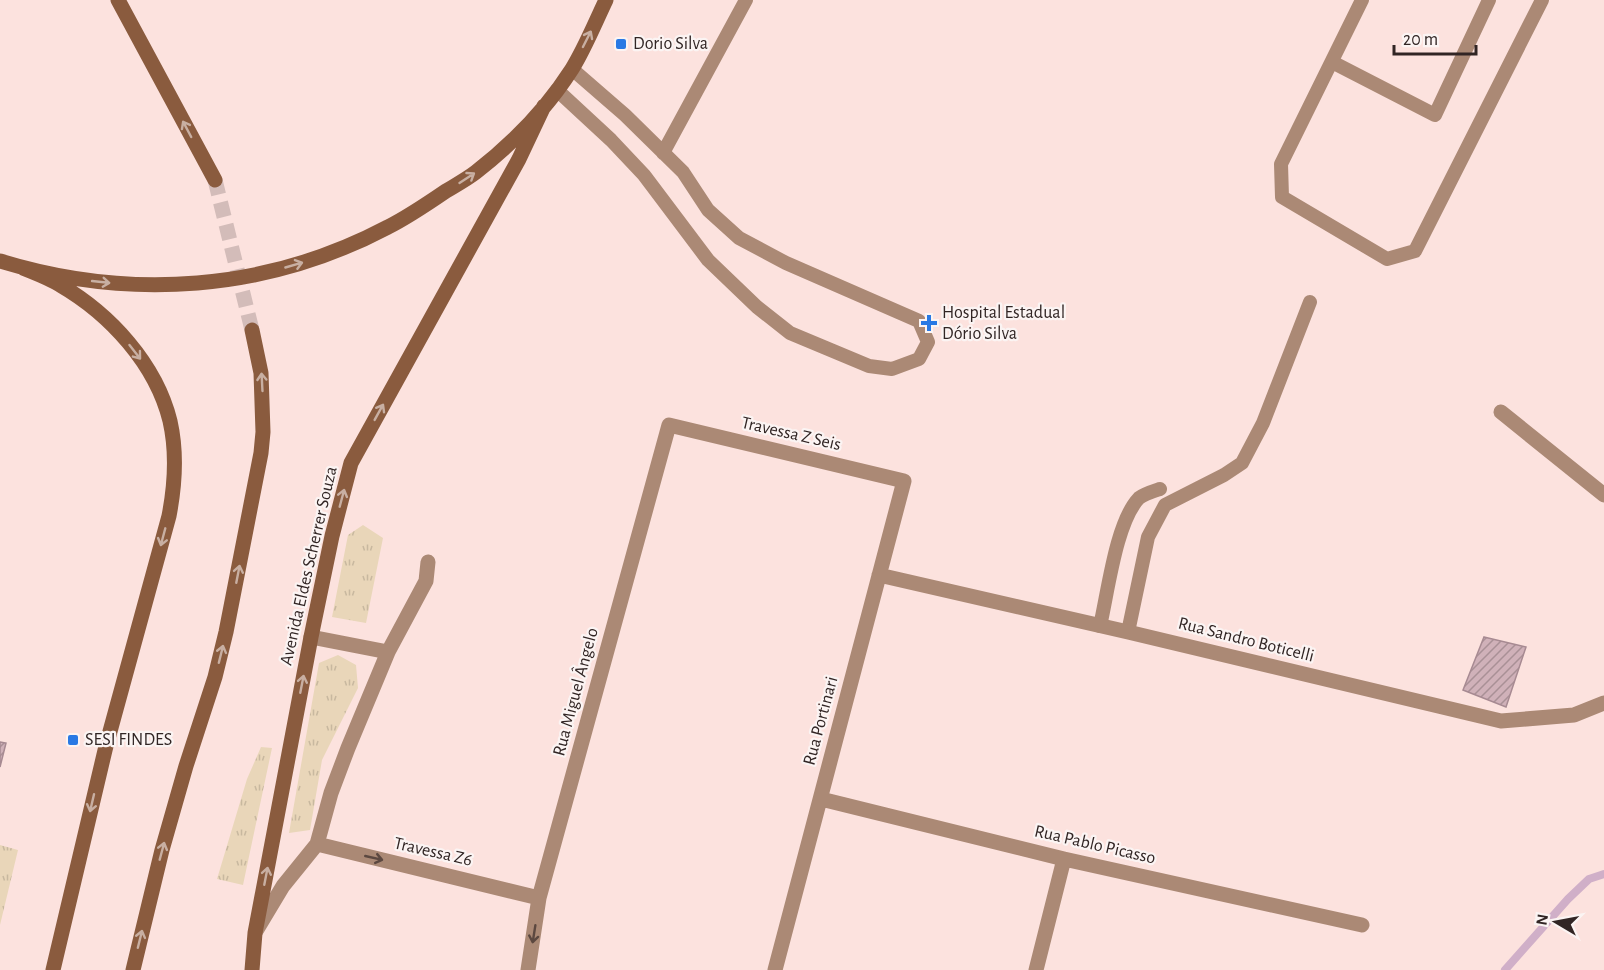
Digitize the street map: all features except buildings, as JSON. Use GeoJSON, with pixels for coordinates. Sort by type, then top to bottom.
{"type":"FeatureCollection","features":[{"type":"Feature","properties":{"kind":"main road"},"geometry":{"type":"LineString","coordinates":[[118,0],[215,180]]}},
{"type":"Feature","properties":{"kind":"main road"},"geometry":{"type":"LineString","coordinates":[[0,261],[23,268],[90,281],[124,285],[192,284],[226,280],[293,266],[357,242],[418,210],[501,152],[544,106],[572,69],[606,0]]}},
{"type":"Feature","properties":{"kind":"main road","name":"Avenida Eldes Scherrer Souza"},"geometry":{"type":"LineString","coordinates":[[252,970],[255,933],[311,637],[332,536],[351,463],[519,159],[544,106]]}},
{"type":"Feature","properties":{"kind":"main road"},"geometry":{"type":"LineString","coordinates":[[23,268],[59,284],[87,302],[111,323],[132,347],[152,376],[165,403],[172,432],[174,457],[174,486],[169,516],[106,746],[53,970]]}},
{"type":"Feature","properties":{"kind":"main road"},"geometry":{"type":"LineString","coordinates":[[133,970],[165,839],[221,654],[261,453],[263,432],[261,373],[252,330]]}},
{"type":"Feature","properties":{"kind":"street"},"geometry":{"type":"LineString","coordinates":[[599,15],[612,0]]}},
{"type":"Feature","properties":{"kind":"street"},"geometry":{"type":"LineString","coordinates":[[1501,412],[1604,495]]}},
{"type":"Feature","properties":{"kind":"street","name":"Travessa Z Seis"},"geometry":{"type":"LineString","coordinates":[[669,425],[904,481]]}},
{"type":"Feature","properties":{"kind":"street","name":"Rua Miguel Ângelo"},"geometry":{"type":"LineString","coordinates":[[528,970],[539,898],[669,425]]}},
{"type":"Feature","properties":{"kind":"street","name":"Rua Portinari"},"geometry":{"type":"LineString","coordinates":[[775,970],[904,481]]}},
{"type":"Feature","properties":{"kind":"street"},"geometry":{"type":"LineString","coordinates":[[255,933],[283,886],[317,844],[331,793],[388,652],[426,581],[428,562]]}},
{"type":"Feature","properties":{"kind":"street","name":"Rua Sandro Boticelli"},"geometry":{"type":"LineString","coordinates":[[879,575],[1501,722],[1574,715],[1604,704]]}},
{"type":"Feature","properties":{"kind":"street"},"geometry":{"type":"LineString","coordinates":[[311,637],[388,652]]}},
{"type":"Feature","properties":{"kind":"street","name":"Rua Pablo Picasso"},"geometry":{"type":"LineString","coordinates":[[820,799],[1064,859],[1362,925]]}},
{"type":"Feature","properties":{"kind":"street","name":"Travessa Z6"},"geometry":{"type":"LineString","coordinates":[[317,844],[539,898]]}},
{"type":"Feature","properties":{"kind":"street"},"geometry":{"type":"LineString","coordinates":[[1036,970],[1064,859]]}},
{"type":"Feature","properties":{"kind":"lane"},"geometry":{"type":"LineString","coordinates":[[663,153],[746,0]]}},
{"type":"Feature","properties":{"kind":"lane"},"geometry":{"type":"LineString","coordinates":[[1362,0],[1281,164],[1282,196],[1387,259],[1414,251],[1542,0]]}},
{"type":"Feature","properties":{"kind":"lane"},"geometry":{"type":"LineString","coordinates":[[1332,62],[1435,115],[1489,0]]}},
{"type":"Feature","properties":{"kind":"lane"},"geometry":{"type":"LineString","coordinates":[[557,90],[611,140],[644,175],[708,260],[757,307],[790,333],[869,366],[892,369],[919,359],[928,342],[919,321],[786,263],[739,238],[708,210],[683,172],[625,115],[572,69]]}},
{"type":"Feature","properties":{"kind":"lane"},"geometry":{"type":"LineString","coordinates":[[1128,632],[1148,537],[1165,505],[1224,475],[1242,463],[1263,423],[1310,302]]}},
{"type":"Feature","properties":{"kind":"lane"},"geometry":{"type":"LineString","coordinates":[[1101,626],[1120,534],[1140,497],[1160,489]]}},
{"type":"Feature","properties":{"kind":"green space"},"geometry":{"type":"Polygon","coordinates":[[[363,525],[383,538],[366,623],[332,617],[348,535],[363,525]]]}},
{"type":"Feature","properties":{"kind":"green space"},"geometry":{"type":"Polygon","coordinates":[[[338,655],[356,665],[358,688],[322,760],[310,830],[289,833],[319,663],[338,655]]]}},
{"type":"Feature","properties":{"kind":"green space"},"geometry":{"type":"Polygon","coordinates":[[[261,747],[272,748],[243,885],[217,879],[247,779],[261,747]]]}},
{"type":"Feature","properties":{"kind":"green space"},"geometry":{"type":"Polygon","coordinates":[[[0,845],[18,850],[0,925],[0,845]]]}},
{"type":"Feature","properties":{"kind":"waterway"},"geometry":{"type":"LineString","coordinates":[[1505,970],[1568,899],[1589,879],[1604,874]]}},
{"type":"Feature","properties":{"kind":"tunnel"},"geometry":{"type":"LineString","coordinates":[[215,180],[252,330]]}},
{"type":"Feature","properties":{"kind":"place","name":"Dorio Silva"},"geometry":{"type":"Point","coordinates":[621,44]}},
{"type":"Feature","properties":{"kind":"place","name":"Hospital Estadual Dório Silva"},"geometry":{"type":"Point","coordinates":[929,323]}},
{"type":"Feature","properties":{"kind":"place","name":"SESI FINDES"},"geometry":{"type":"Point","coordinates":[73,740]}}]}
